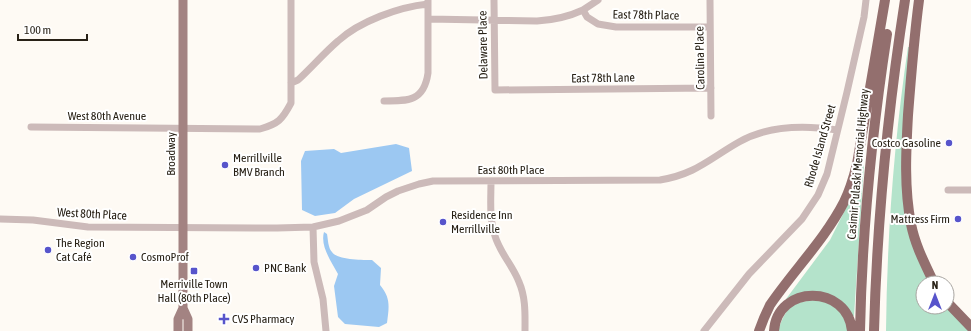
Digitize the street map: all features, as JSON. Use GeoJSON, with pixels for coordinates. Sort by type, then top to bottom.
{"type":"FeatureCollection","features":[{"type":"Feature","properties":{"kind":"highway"},"geometry":{"type":"LineString","coordinates":[[759,331],[770,305],[829,227],[844,203],[849,190],[857,164],[885,0]]}},
{"type":"Feature","properties":{"kind":"highway","name":"Casimir Pulaski Memorial Highway"},"geometry":{"type":"LineString","coordinates":[[860,331],[863,252],[870,160],[892,0]]}},
{"type":"Feature","properties":{"kind":"highway"},"geometry":{"type":"LineString","coordinates":[[874,331],[883,181],[891,98],[905,0]]}},
{"type":"Feature","properties":{"kind":"highway"},"geometry":{"type":"LineString","coordinates":[[919,0],[910,75],[907,135],[907,182],[909,212],[914,232],[921,254],[930,275]]}},
{"type":"Feature","properties":{"kind":"highway"},"geometry":{"type":"LineString","coordinates":[[774,331],[778,316],[786,306],[796,299],[809,295],[822,296],[837,303],[846,313],[850,321],[852,331]]}},
{"type":"Feature","properties":{"kind":"highway"},"geometry":{"type":"LineString","coordinates":[[955,310],[971,327]]}},
{"type":"Feature","properties":{"kind":"main road","name":"Broadway"},"geometry":{"type":"LineString","coordinates":[[178,331],[178,319],[183,308],[183,0]]}},
{"type":"Feature","properties":{"kind":"main road","name":"Broadway"},"geometry":{"type":"LineString","coordinates":[[183,308],[188,319],[188,331]]}},
{"type":"Feature","properties":{"kind":"street"},"geometry":{"type":"LineString","coordinates":[[183,128],[260,129],[272,126],[284,115],[290,104],[291,0]]}},
{"type":"Feature","properties":{"kind":"street","name":"Delaware Place"},"geometry":{"type":"LineString","coordinates":[[494,0],[495,90]]}},
{"type":"Feature","properties":{"kind":"street"},"geometry":{"type":"LineString","coordinates":[[428,19],[555,20],[570,16],[583,10],[598,0]]}},
{"type":"Feature","properties":{"kind":"street","name":"Carolina Place"},"geometry":{"type":"LineString","coordinates":[[710,0],[712,116]]}},
{"type":"Feature","properties":{"kind":"street","name":"Rhode Island Street"},"geometry":{"type":"LineString","coordinates":[[704,331],[749,274],[802,219],[812,206],[824,180],[847,91],[864,17],[866,0]]}},
{"type":"Feature","properties":{"kind":"street"},"geometry":{"type":"LineString","coordinates":[[291,83],[298,80],[338,40],[353,29],[372,20],[411,6],[428,2],[428,73],[427,82],[424,89],[412,99],[404,101],[384,101]]}},
{"type":"Feature","properties":{"kind":"street","name":"East 78th Place"},"geometry":{"type":"LineString","coordinates":[[583,10],[587,17],[598,24],[616,27],[710,27]]}},
{"type":"Feature","properties":{"kind":"street","name":"East 78th Lane"},"geometry":{"type":"LineString","coordinates":[[495,90],[711,88]]}},
{"type":"Feature","properties":{"kind":"street","name":"West 80th Avenue"},"geometry":{"type":"LineString","coordinates":[[32,127],[183,128]]}},
{"type":"Feature","properties":{"kind":"street","name":"East 80th Place"},"geometry":{"type":"LineString","coordinates":[[184,227],[313,227],[339,221],[367,210],[386,197],[419,184],[438,181],[660,180],[682,175],[694,170],[740,141],[766,131],[778,128],[795,127],[814,127],[837,130]]}},
{"type":"Feature","properties":{"kind":"street"},"geometry":{"type":"LineString","coordinates":[[491,181],[492,226],[496,239],[521,286],[525,306],[525,331]]}},
{"type":"Feature","properties":{"kind":"street"},"geometry":{"type":"LineString","coordinates":[[948,190],[971,190]]}},
{"type":"Feature","properties":{"kind":"street","name":"West 80th Place"},"geometry":{"type":"LineString","coordinates":[[0,219],[33,220],[88,227],[184,227]]}},
{"type":"Feature","properties":{"kind":"street"},"geometry":{"type":"LineString","coordinates":[[313,227],[314,262],[323,299],[326,331]]}},
{"type":"Feature","properties":{"kind":"green space"},"geometry":{"type":"Polygon","coordinates":[[[908,47],[911,47],[904,195],[929,275],[915,275],[915,315],[955,315],[971,331],[886,331],[892,189],[908,47]]]}},
{"type":"Feature","properties":{"kind":"green space"},"geometry":{"type":"Polygon","coordinates":[[[861,165],[864,165],[854,316],[852,316],[837,300],[787,301],[786,299],[830,240],[852,196],[861,165]]]}},
{"type":"Feature","properties":{"kind":"green space"},"geometry":{"type":"Polygon","coordinates":[[[823,300],[841,311],[849,331],[778,331],[785,314],[793,305],[805,301],[823,300]]]}},
{"type":"Feature","properties":{"kind":"water"},"geometry":{"type":"Polygon","coordinates":[[[396,144],[409,148],[412,171],[354,199],[335,213],[315,216],[302,210],[301,161],[305,151],[334,149],[341,153],[396,144]]]}},
{"type":"Feature","properties":{"kind":"water"},"geometry":{"type":"Polygon","coordinates":[[[324,232],[327,234],[328,243],[335,255],[350,259],[372,260],[381,268],[380,285],[388,299],[387,323],[379,327],[345,324],[338,317],[334,286],[338,274],[329,259],[325,248],[323,237],[324,232]]]}},
{"type":"Feature","properties":{"kind":"place","name":"Costco Gasoline"},"geometry":{"type":"Point","coordinates":[949,143]}},
{"type":"Feature","properties":{"kind":"place","name":"Merrillville BMV Branch"},"geometry":{"type":"Point","coordinates":[225,165]}},
{"type":"Feature","properties":{"kind":"place","name":"Mattress Firm"},"geometry":{"type":"Point","coordinates":[958,219]}},
{"type":"Feature","properties":{"kind":"place","name":"Residence Inn Merrillville"},"geometry":{"type":"Point","coordinates":[443,222]}},
{"type":"Feature","properties":{"kind":"place","name":"The Region Cat Café"},"geometry":{"type":"Point","coordinates":[48,250]}},
{"type":"Feature","properties":{"kind":"place","name":"CosmoProf"},"geometry":{"type":"Point","coordinates":[133,257]}},
{"type":"Feature","properties":{"kind":"place","name":"PNC Bank"},"geometry":{"type":"Point","coordinates":[256,268]}},
{"type":"Feature","properties":{"kind":"place","name":"Merriville Town Hall (80th Place)"},"geometry":{"type":"Point","coordinates":[194,271]}},
{"type":"Feature","properties":{"kind":"place","name":"CVS Pharmacy"},"geometry":{"type":"Point","coordinates":[224,319]}}]}
